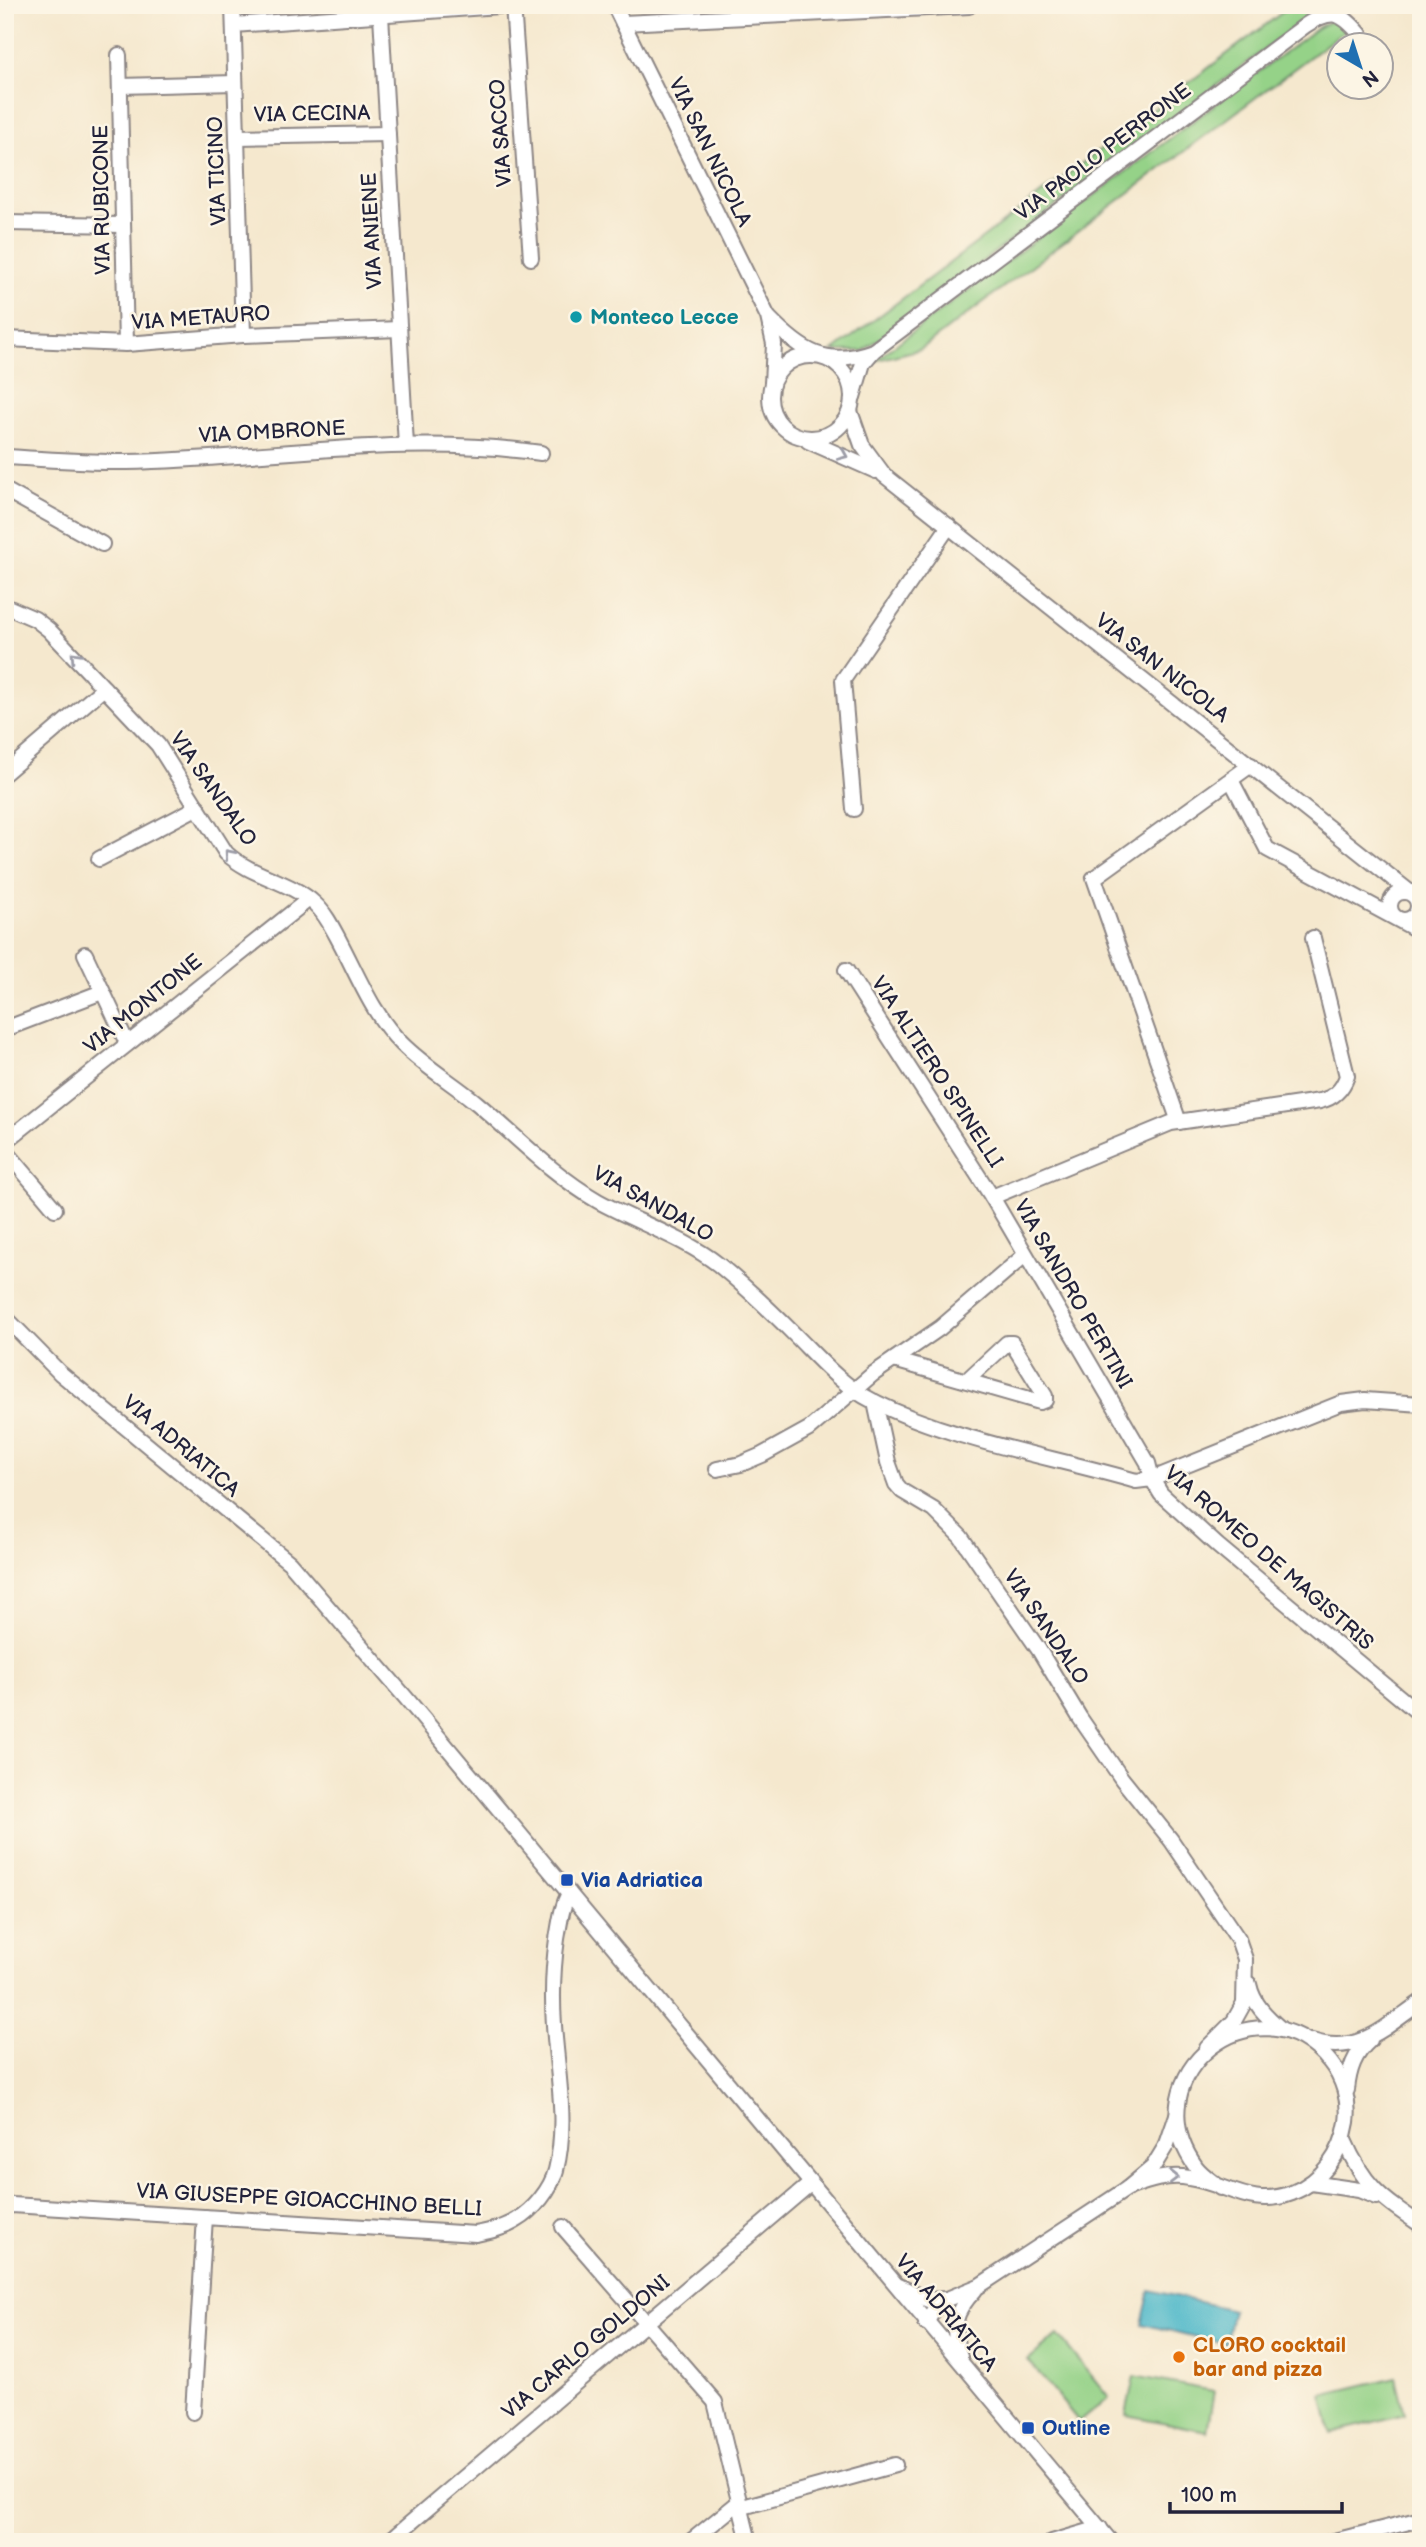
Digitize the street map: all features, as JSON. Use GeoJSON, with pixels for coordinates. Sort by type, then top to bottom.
{"type":"FeatureCollection","features":[{"type":"Feature","properties":{"kind":"street","name":"VIA TICINO"},"geometry":{"type":"LineString","coordinates":[[233,5],[243,335]]}},
{"type":"Feature","properties":{"kind":"street"},"geometry":{"type":"LineString","coordinates":[[234,25],[513,5]]}},
{"type":"Feature","properties":{"kind":"street","name":"VIA SACCO"},"geometry":{"type":"LineString","coordinates":[[513,5],[531,258]]}},
{"type":"Feature","properties":{"kind":"street","name":"VIA SAN NICOLA"},"geometry":{"type":"LineString","coordinates":[[614,5],[768,317],[774,344],[771,405],[781,426],[884,475],[1417,898]]}},
{"type":"Feature","properties":{"kind":"street"},"geometry":{"type":"LineString","coordinates":[[623,23],[969,6]]}},
{"type":"Feature","properties":{"kind":"street","name":"VIA PAOLO PERRONE"},"geometry":{"type":"LineString","coordinates":[[852,404],[863,363],[873,351],[1306,25],[1332,13],[1342,16],[1358,32]]}},
{"type":"Feature","properties":{"kind":"street","name":"VIA ANIENE"},"geometry":{"type":"LineString","coordinates":[[381,15],[405,445]]}},
{"type":"Feature","properties":{"kind":"street","name":"VIA RUBICONE"},"geometry":{"type":"LineString","coordinates":[[119,55],[126,344]]}},
{"type":"Feature","properties":{"kind":"street"},"geometry":{"type":"LineString","coordinates":[[120,86],[235,83]]}},
{"type":"Feature","properties":{"kind":"street","name":"VIA CECINA"},"geometry":{"type":"LineString","coordinates":[[237,137],[388,134]]}},
{"type":"Feature","properties":{"kind":"street"},"geometry":{"type":"LineString","coordinates":[[5,223],[123,225]]}},
{"type":"Feature","properties":{"kind":"street","name":"VIA SAN NICOLA"},"geometry":{"type":"LineString","coordinates":[[768,317],[806,350],[841,368],[849,380],[862,446],[884,475]]}},
{"type":"Feature","properties":{"kind":"street","name":"VIA METAURO"},"geometry":{"type":"LineString","coordinates":[[5,339],[126,344],[243,335],[399,329]]}},
{"type":"Feature","properties":{"kind":"street","name":"VIA PAOLO PERRONE"},"geometry":{"type":"LineString","coordinates":[[819,357],[844,359],[873,351]]}},
{"type":"Feature","properties":{"kind":"street"},"geometry":{"type":"LineString","coordinates":[[772,384],[780,371],[791,361],[805,356],[819,357]]}},
{"type":"Feature","properties":{"kind":"street"},"geometry":{"type":"LineString","coordinates":[[800,437],[819,438],[830,434],[840,427],[852,404]]}},
{"type":"Feature","properties":{"kind":"street","name":"VIA OMBRONE"},"geometry":{"type":"LineString","coordinates":[[5,457],[127,462],[405,445],[494,446],[541,453]]}},
{"type":"Feature","properties":{"kind":"street"},"geometry":{"type":"LineString","coordinates":[[5,490],[102,544]]}},
{"type":"Feature","properties":{"kind":"street"},"geometry":{"type":"LineString","coordinates":[[854,809],[843,680],[949,526]]}},
{"type":"Feature","properties":{"kind":"street","name":"VIA SANDALO"},"geometry":{"type":"LineString","coordinates":[[5,606],[35,619],[49,629],[158,745],[226,853],[238,864],[299,892],[321,909],[374,1008],[407,1049],[424,1065],[470,1097],[526,1149],[568,1181],[598,1200],[683,1242],[716,1263],[751,1292],[835,1375],[853,1390],[875,1402],[888,1462],[896,1485],[943,1517],[961,1537],[1039,1650],[1080,1718],[1122,1779],[1171,1840],[1223,1915],[1242,1948],[1251,1996],[1282,2030]]}},
{"type":"Feature","properties":{"kind":"street"},"geometry":{"type":"LineString","coordinates":[[5,773],[104,688]]}},
{"type":"Feature","properties":{"kind":"street"},"geometry":{"type":"LineString","coordinates":[[1179,1122],[1094,878],[1251,765]]}},
{"type":"Feature","properties":{"kind":"street"},"geometry":{"type":"LineString","coordinates":[[1231,780],[1267,849],[1421,932]]}},
{"type":"Feature","properties":{"kind":"street"},"geometry":{"type":"LineString","coordinates":[[99,859],[198,807]]}},
{"type":"Feature","properties":{"kind":"street","name":"VIA SAN NICOLA"},"geometry":{"type":"LineString","coordinates":[[1397,920],[1390,913],[1389,903],[1394,895],[1403,892],[1417,898]]}},
{"type":"Feature","properties":{"kind":"street","name":"VIA MONTONE"},"geometry":{"type":"LineString","coordinates":[[5,1142],[309,899]]}},
{"type":"Feature","properties":{"kind":"street","name":"VIA SANDRO PERTINI"},"geometry":{"type":"LineString","coordinates":[[1152,1479],[1148,1463],[992,1197],[1179,1122],[1320,1101],[1340,1091],[1347,1076],[1346,1070],[1313,938]]}},
{"type":"Feature","properties":{"kind":"street"},"geometry":{"type":"LineString","coordinates":[[85,954],[127,1043]]}},
{"type":"Feature","properties":{"kind":"street","name":"VIA ALTIERO SPINELLI"},"geometry":{"type":"LineString","coordinates":[[846,970],[992,1197]]}},
{"type":"Feature","properties":{"kind":"street"},"geometry":{"type":"LineString","coordinates":[[5,1029],[102,992]]}},
{"type":"Feature","properties":{"kind":"street"},"geometry":{"type":"LineString","coordinates":[[5,1150],[55,1209]]}},
{"type":"Feature","properties":{"kind":"street"},"geometry":{"type":"LineString","coordinates":[[717,1469],[741,1464],[794,1438],[840,1404],[853,1390],[940,1328],[1025,1255]]}},
{"type":"Feature","properties":{"kind":"street","name":"VIA ADRIATICA"},"geometry":{"type":"LineString","coordinates":[[5,1317],[60,1373],[290,1563],[1111,2542]]}},
{"type":"Feature","properties":{"kind":"street"},"geometry":{"type":"LineString","coordinates":[[894,1360],[966,1381],[1040,1402],[1045,1400],[1012,1343],[1007,1343],[966,1381]]}},
{"type":"Feature","properties":{"kind":"street"},"geometry":{"type":"LineString","coordinates":[[1152,1479],[1341,1403],[1366,1399],[1421,1404]]}},
{"type":"Feature","properties":{"kind":"street","name":"VIA ROMEO DE MAGISTRIS"},"geometry":{"type":"LineString","coordinates":[[875,1402],[918,1420],[1015,1449],[1136,1481],[1152,1479],[1161,1494],[1218,1546],[1421,1715]]}},
{"type":"Feature","properties":{"kind":"street","name":"VIA GIUSEPPE GIOACCHINO BELLI"},"geometry":{"type":"LineString","coordinates":[[5,2207],[477,2234],[499,2229],[519,2220],[542,2196],[556,2171],[560,2092],[554,2026],[554,1984],[560,1920],[569,1893]]}},
{"type":"Feature","properties":{"kind":"street","name":"VIA SANDALO"},"geometry":{"type":"LineString","coordinates":[[1207,2048],[1240,2011],[1246,1993],[1246,1974]]}},
{"type":"Feature","properties":{"kind":"street"},"geometry":{"type":"LineString","coordinates":[[926,2323],[935,2308],[947,2299],[979,2286],[1128,2188],[1153,2166],[1167,2144],[1177,2114],[1180,2090],[1191,2067],[1207,2048],[1230,2034],[1255,2028],[1282,2030],[1320,2044],[1341,2046],[1359,2043],[1421,2002]]}},
{"type":"Feature","properties":{"kind":"street"},"geometry":{"type":"LineString","coordinates":[[1128,2188],[1159,2177],[1190,2178],[1242,2196],[1266,2199],[1290,2194],[1311,2183],[1331,2164],[1344,2140],[1352,2063],[1359,2050],[1378,2032]]}},
{"type":"Feature","properties":{"kind":"street"},"geometry":{"type":"LineString","coordinates":[[1298,2035],[1320,2050],[1329,2060],[1337,2071],[1347,2096]]}},
{"type":"Feature","properties":{"kind":"street"},"geometry":{"type":"LineString","coordinates":[[1177,2114],[1182,2143],[1197,2169],[1220,2188]]}},
{"type":"Feature","properties":{"kind":"street"},"geometry":{"type":"LineString","coordinates":[[1344,2140],[1354,2163],[1368,2184],[1387,2202],[1421,2225]]}},
{"type":"Feature","properties":{"kind":"street"},"geometry":{"type":"LineString","coordinates":[[1311,2183],[1359,2190],[1387,2202]]}},
{"type":"Feature","properties":{"kind":"street","name":"VIA CARLO GOLDONI"},"geometry":{"type":"LineString","coordinates":[[388,2542],[810,2185]]}},
{"type":"Feature","properties":{"kind":"street"},"geometry":{"type":"LineString","coordinates":[[193,2412],[205,2217]]}},
{"type":"Feature","properties":{"kind":"street"},"geometry":{"type":"LineString","coordinates":[[564,2227],[715,2402],[748,2542]]}},
{"type":"Feature","properties":{"kind":"street"},"geometry":{"type":"LineString","coordinates":[[893,2283],[928,2300],[947,2299]]}},
{"type":"Feature","properties":{"kind":"street"},"geometry":{"type":"LineString","coordinates":[[962,2365],[953,2325],[959,2310],[979,2286]]}},
{"type":"Feature","properties":{"kind":"street"},"geometry":{"type":"LineString","coordinates":[[926,2323],[938,2323],[959,2310]]}},
{"type":"Feature","properties":{"kind":"street"},"geometry":{"type":"LineString","coordinates":[[691,2542],[738,2505],[895,2465]]}},
{"type":"Feature","properties":{"kind":"street"},"geometry":{"type":"LineString","coordinates":[[1329,2542],[1421,2519]]}},
{"type":"Feature","properties":{"kind":"street"},"geometry":{"type":"LineString","coordinates":[[1052,2542],[1100,2528]]}},
{"type":"Feature","properties":{"kind":"green space"},"geometry":{"type":"Polygon","coordinates":[[[1292,5],[1355,5],[1347,11],[1327,8],[1308,17],[863,351],[833,351],[1292,5]]]}},
{"type":"Feature","properties":{"kind":"green space"},"geometry":{"type":"Polygon","coordinates":[[[1330,21],[1347,29],[1343,32],[1324,32],[1324,46],[921,349],[874,361],[1317,28],[1330,21]]]}},
{"type":"Feature","properties":{"kind":"green space"},"geometry":{"type":"Polygon","coordinates":[[[1058,2335],[1109,2397],[1079,2422],[1028,2360],[1058,2335]]]}},
{"type":"Feature","properties":{"kind":"green space"},"geometry":{"type":"Polygon","coordinates":[[[1134,2376],[1214,2391],[1207,2431],[1126,2415],[1134,2376]]]}},
{"type":"Feature","properties":{"kind":"green space"},"geometry":{"type":"Polygon","coordinates":[[[1396,2377],[1405,2414],[1331,2433],[1322,2395],[1396,2377]]]}},
{"type":"Feature","properties":{"kind":"water"},"geometry":{"type":"Polygon","coordinates":[[[1150,2290],[1233,2310],[1225,2344],[1142,2324],[1150,2290]]]}},
{"type":"Feature","properties":{"kind":"place","name":"Monteco Lecce"},"geometry":{"type":"Point","coordinates":[576,317]}},
{"type":"Feature","properties":{"kind":"place","name":"Via Adriatica"},"geometry":{"type":"Point","coordinates":[567,1880]}},
{"type":"Feature","properties":{"kind":"place","name":"CLORO cocktail bar and pizza"},"geometry":{"type":"Point","coordinates":[1179,2357]}},
{"type":"Feature","properties":{"kind":"place","name":"Outline"},"geometry":{"type":"Point","coordinates":[1028,2428]}}]}
